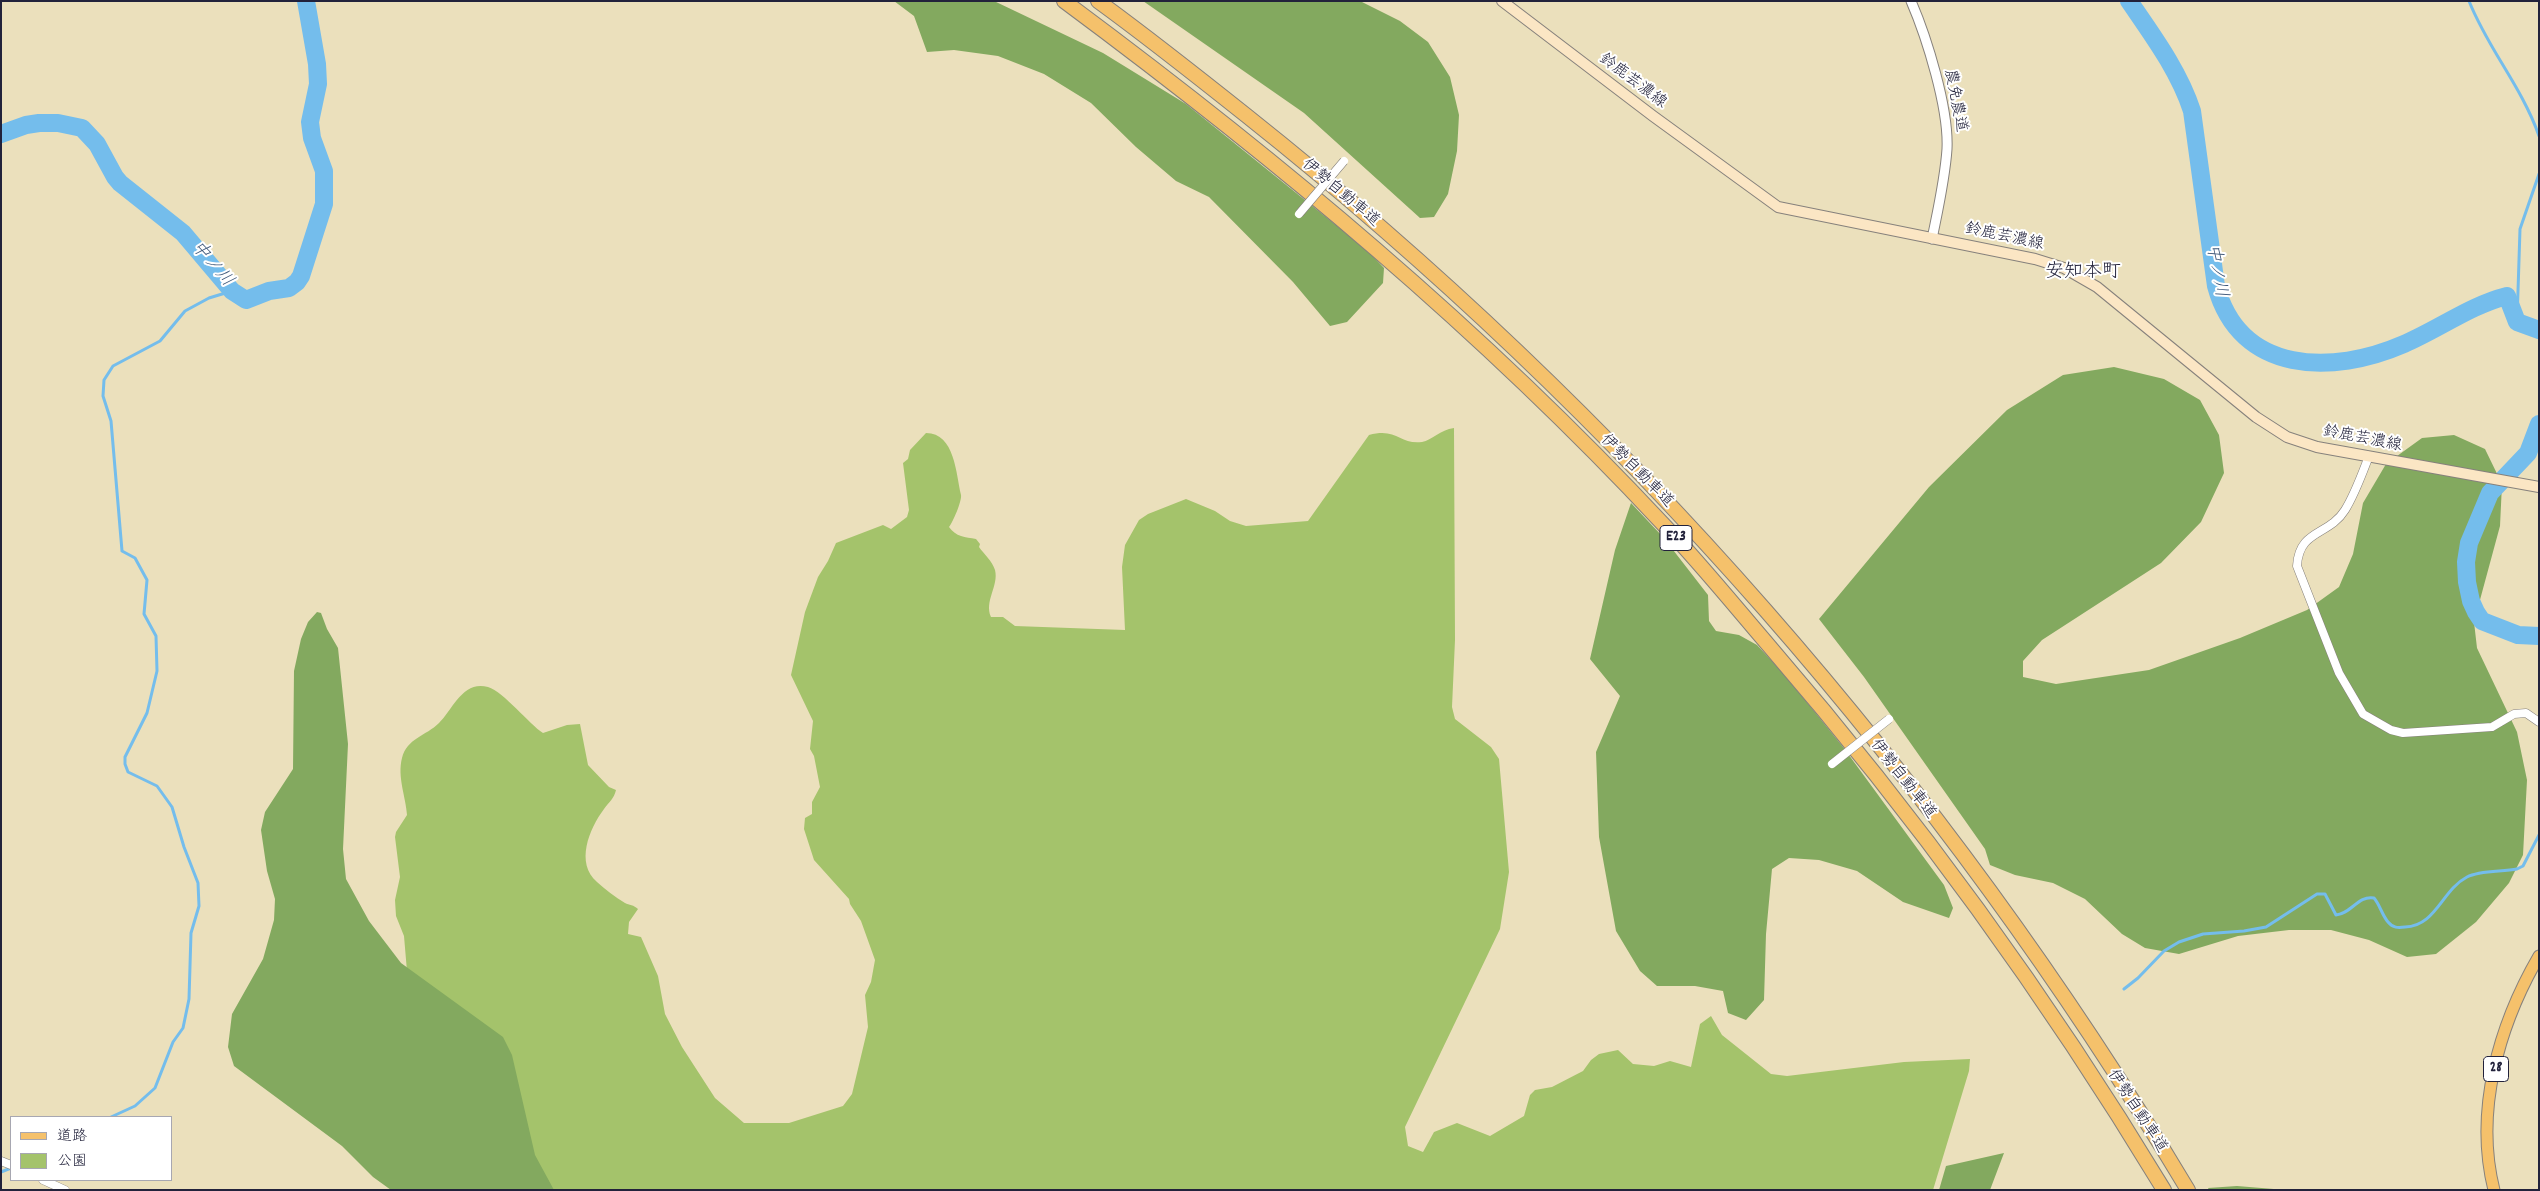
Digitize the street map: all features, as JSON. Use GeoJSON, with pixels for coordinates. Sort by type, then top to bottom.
{"type":"FeatureCollection","features":[{"type":"Feature","properties":{"kind":"highway","name":"伊勢自動車道"},"geometry":{"type":"LineString","coordinates":[[1064,1],[1222,120],[1395,265],[1559,419],[1661,522],[1814,697],[1914,822],[2052,1014],[2164,1190]]}},
{"type":"Feature","properties":{"kind":"highway","name":"伊勢自動車道"},"geometry":{"type":"LineString","coordinates":[[1098,1],[1165,51],[1295,154],[1409,250],[1520,352],[1678,512],[1840,698],[1968,860],[2119,1077],[2188,1190]]}},
{"type":"Feature","properties":{"kind":"main road","name":"鈴鹿芸濃線"},"geometry":{"type":"LineString","coordinates":[[1502,1],[1653,116],[1778,207],[2035,259],[2064,268],[2097,287],[2256,417],[2287,438],[2317,447],[2539,487]]}},
{"type":"Feature","properties":{"kind":"main road","name":"28"},"geometry":{"type":"LineString","coordinates":[[2494,1190],[2488,1162],[2486,1131],[2498,1056],[2510,1012],[2539,956]]}},
{"type":"Feature","properties":{"kind":"street","name":"農免農道"},"geometry":{"type":"LineString","coordinates":[[1911,1],[1919,21],[1947,126],[1945,171],[1932,239]]}},
{"type":"Feature","properties":{"kind":"street"},"geometry":{"type":"LineString","coordinates":[[1299,214],[1344,161]]}},
{"type":"Feature","properties":{"kind":"street"},"geometry":{"type":"LineString","coordinates":[[2369,456],[2345,510],[2331,526],[2308,537],[2298,551],[2297,566],[2339,673],[2363,714],[2391,730],[2403,732],[2492,727],[2514,714],[2526,713],[2539,722]]}},
{"type":"Feature","properties":{"kind":"street"},"geometry":{"type":"LineString","coordinates":[[1832,764],[1889,719]]}},
{"type":"Feature","properties":{"kind":"street"},"geometry":{"type":"LineString","coordinates":[[45,1181],[65,1190]]}},
{"type":"Feature","properties":{"kind":"green space"},"geometry":{"type":"Polygon","coordinates":[[[894,1],[994,1],[1103,53],[1186,104],[1368,251],[1384,268],[1383,283],[1347,322],[1330,326],[1293,282],[1209,197],[1176,181],[1136,147],[1091,103],[1044,74],[998,56],[954,50],[927,52],[914,16],[894,1]]]}},
{"type":"Feature","properties":{"kind":"green space"},"geometry":{"type":"Polygon","coordinates":[[[1143,1],[1360,1],[1400,21],[1428,42],[1450,77],[1459,115],[1457,151],[1448,194],[1434,217],[1420,218],[1304,113],[1143,1]]]}},
{"type":"Feature","properties":{"kind":"green space"},"geometry":{"type":"Polygon","coordinates":[[[2114,367],[2164,379],[2200,400],[2219,435],[2224,473],[2201,522],[2161,563],[2042,640],[2023,661],[2023,677],[2056,684],[2149,670],[2240,638],[2307,610],[2339,587],[2353,554],[2363,503],[2386,464],[2422,438],[2454,435],[2485,449],[2502,484],[2500,526],[2474,622],[2477,648],[2517,732],[2527,780],[2523,855],[2509,883],[2476,922],[2436,954],[2407,957],[2369,940],[2331,930],[2289,930],[2238,936],[2179,954],[2145,948],[2122,934],[2085,899],[2053,883],[2015,875],[1990,865],[1985,849],[1864,677],[1819,619],[1929,487],[2007,410],[2063,375],[2114,367]]]}},
{"type":"Feature","properties":{"kind":"green space"},"geometry":{"type":"Polygon","coordinates":[[[1454,428],[1455,640],[1452,707],[1455,719],[1491,747],[1499,759],[1509,872],[1500,929],[1405,1127],[1408,1146],[1423,1152],[1434,1132],[1457,1123],[1490,1136],[1524,1116],[1530,1095],[1535,1090],[1552,1087],[1583,1071],[1591,1060],[1599,1054],[1618,1050],[1633,1064],[1654,1066],[1670,1061],[1691,1067],[1700,1024],[1711,1016],[1722,1035],[1771,1074],[1787,1076],[1904,1062],[1970,1059],[1969,1071],[1933,1190],[446,1190],[409,995],[404,936],[396,916],[395,900],[400,877],[395,837],[396,832],[407,815],[401,780],[401,765],[404,751],[412,742],[439,723],[465,692],[479,686],[494,690],[509,701],[543,733],[567,725],[580,724],[588,765],[609,787],[616,790],[613,798],[598,817],[589,836],[586,856],[590,874],[614,896],[638,909],[629,922],[628,934],[641,937],[658,976],[665,1014],[682,1047],[715,1098],[744,1123],[789,1123],[843,1106],[852,1094],[868,1027],[865,995],[871,982],[875,960],[861,921],[850,904],[849,899],[814,860],[804,829],[805,818],[812,814],[812,802],[820,787],[814,756],[810,749],[813,721],[791,675],[805,612],[818,577],[836,543],[883,525],[891,529],[907,517],[909,510],[903,463],[908,459],[910,450],[926,433],[936,435],[943,440],[948,447],[955,466],[961,498],[949,527],[958,535],[976,539],[980,544],[979,547],[994,567],[996,576],[989,605],[991,617],[1003,617],[1015,626],[1125,630],[1122,567],[1125,545],[1139,520],[1148,514],[1186,499],[1215,511],[1230,521],[1246,526],[1308,521],[1369,435],[1386,433],[1408,441],[1422,442],[1454,428]]]}},
{"type":"Feature","properties":{"kind":"green space"},"geometry":{"type":"Polygon","coordinates":[[[1631,503],[1663,537],[1708,595],[1709,621],[1716,631],[1739,635],[1757,645],[1785,675],[1843,747],[1944,885],[1953,908],[1949,918],[1903,902],[1857,871],[1819,860],[1789,858],[1772,869],[1766,934],[1764,1000],[1746,1020],[1728,1013],[1723,991],[1695,986],[1657,986],[1640,971],[1616,931],[1599,837],[1596,752],[1620,696],[1590,659],[1615,550],[1631,503]]]}},
{"type":"Feature","properties":{"kind":"green space"},"geometry":{"type":"Polygon","coordinates":[[[317,612],[321,613],[327,629],[338,648],[348,744],[343,849],[346,879],[369,921],[401,963],[503,1037],[512,1055],[535,1155],[554,1190],[391,1190],[373,1177],[342,1146],[234,1066],[228,1047],[232,1014],[263,959],[274,920],[275,899],[267,871],[261,830],[265,812],[293,769],[294,671],[301,639],[308,622],[317,612]]]}},
{"type":"Feature","properties":{"kind":"green space"},"geometry":{"type":"Polygon","coordinates":[[[2004,1153],[1990,1190],[1939,1190],[1946,1166],[2004,1153]]]}},
{"type":"Feature","properties":{"kind":"green space"},"geometry":{"type":"Polygon","coordinates":[[[2237,1186],[2286,1190],[2209,1190],[2208,1188],[2237,1186]]]}},
{"type":"Feature","properties":{"kind":"waterway","name":"中ノ川"},"geometry":{"type":"LineString","coordinates":[[1,134],[26,125],[39,123],[58,123],[82,128],[97,144],[120,183],[183,233],[232,291],[246,300],[269,291],[289,288],[301,276],[324,204],[324,171],[312,138],[310,122],[318,84],[317,64],[306,1]]}},
{"type":"Feature","properties":{"kind":"waterway","name":"中ノ川"},"geometry":{"type":"LineString","coordinates":[[2129,1],[2173,68],[2187,96],[2192,111],[2216,286],[2228,315],[2246,337],[2267,352],[2292,360],[2320,363],[2348,361],[2377,354],[2404,344],[2468,311],[2507,296],[2517,322],[2539,330]]}},
{"type":"Feature","properties":{"kind":"waterway"},"geometry":{"type":"LineString","coordinates":[[2469,1],[2477,19],[2524,101],[2539,136]]}},
{"type":"Feature","properties":{"kind":"waterway"},"geometry":{"type":"LineString","coordinates":[[2517,322],[2520,229],[2539,174]]}},
{"type":"Feature","properties":{"kind":"waterway"},"geometry":{"type":"LineString","coordinates":[[113,1116],[135,1106],[155,1088],[173,1042],[183,1028],[189,999],[191,933],[199,906],[198,883],[184,847],[172,807],[157,786],[128,772],[125,764],[125,757],[147,713],[157,671],[156,636],[144,614],[147,580],[135,558],[122,551],[111,421],[103,396],[104,380],[113,366],[160,341],[185,311],[209,298],[232,291]]}},
{"type":"Feature","properties":{"kind":"waterway","name":"中ノ川"},"geometry":{"type":"LineString","coordinates":[[2539,424],[2528,453],[2490,493],[2469,543],[2466,562],[2467,582],[2471,601],[2482,621],[2518,635],[2539,636]]}},
{"type":"Feature","properties":{"kind":"waterway"},"geometry":{"type":"LineString","coordinates":[[2124,989],[2138,978],[2164,951],[2179,942],[2203,934],[2244,931],[2266,927],[2317,894],[2325,894],[2336,915],[2346,912],[2363,899],[2374,898],[2386,919],[2392,925],[2396,927],[2416,925],[2432,914],[2451,890],[2467,877],[2485,872],[2517,869],[2523,866],[2539,835]]}},
{"type":"Feature","properties":{"kind":"waterway"},"geometry":{"type":"LineString","coordinates":[[1,1172],[10,1168]]}},
{"type":"Feature","properties":{"kind":"district","name":"安知本町"},"geometry":{"type":"Point","coordinates":[2083,273]}}]}
